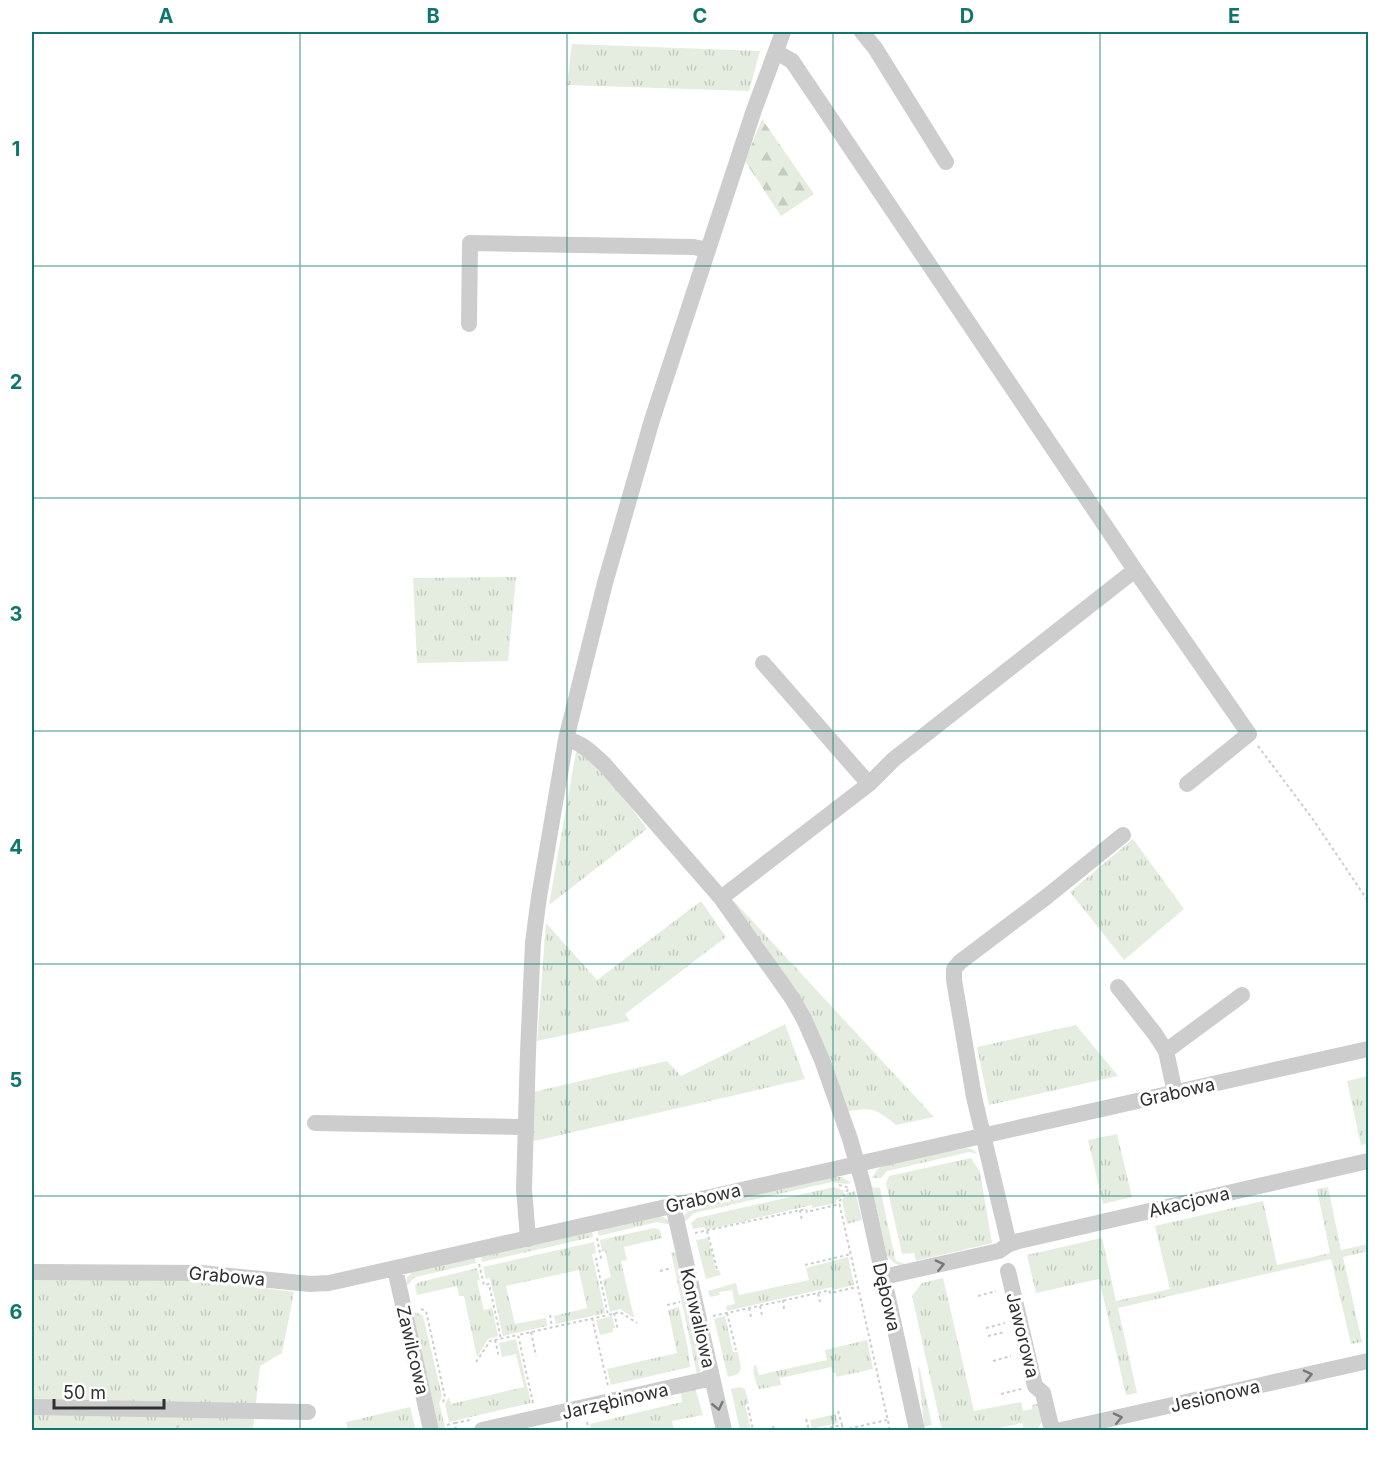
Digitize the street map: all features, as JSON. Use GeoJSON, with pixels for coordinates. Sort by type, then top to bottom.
{"type":"FeatureCollection","features":[{"type":"Feature","properties":{"kind":"street"},"geometry":{"type":"LineString","coordinates":[[528,1239],[524,1189],[530,997],[535,922],[566,739],[602,594],[652,420],[754,110],[783,32]]}},
{"type":"Feature","properties":{"kind":"street"},"geometry":{"type":"LineString","coordinates":[[862,32],[875,48],[946,162]]}},
{"type":"Feature","properties":{"kind":"street"},"geometry":{"type":"LineString","coordinates":[[776,51],[792,61],[1135,570],[1249,734],[1187,784]]}},
{"type":"Feature","properties":{"kind":"street"},"geometry":{"type":"LineString","coordinates":[[469,324],[470,243],[694,247],[707,250]]}},
{"type":"Feature","properties":{"kind":"street"},"geometry":{"type":"LineString","coordinates":[[722,898],[868,784],[894,759],[1135,570]]}},
{"type":"Feature","properties":{"kind":"street"},"geometry":{"type":"LineString","coordinates":[[763,663],[868,784]]}},
{"type":"Feature","properties":{"kind":"street","name":"Dębowa"},"geometry":{"type":"LineString","coordinates":[[566,739],[578,742],[604,764],[722,898],[736,921],[777,975],[804,1019],[822,1060],[857,1163],[917,1431]]}},
{"type":"Feature","properties":{"kind":"street"},"geometry":{"type":"LineString","coordinates":[[1010,1244],[974,1097],[953,974],[956,966],[1123,835]]}},
{"type":"Feature","properties":{"kind":"street"},"geometry":{"type":"LineString","coordinates":[[1118,987],[1166,1050],[1175,1093]]}},
{"type":"Feature","properties":{"kind":"street"},"geometry":{"type":"LineString","coordinates":[[1166,1050],[1242,995]]}},
{"type":"Feature","properties":{"kind":"street","name":"Grabowa"},"geometry":{"type":"LineString","coordinates":[[32,1272],[201,1273],[317,1284],[339,1281],[1368,1048]]}},
{"type":"Feature","properties":{"kind":"street"},"geometry":{"type":"LineString","coordinates":[[315,1123],[526,1127]]}},
{"type":"Feature","properties":{"kind":"street","name":"Akacjowa"},"geometry":{"type":"LineString","coordinates":[[883,1277],[999,1251],[1010,1244],[1368,1161]]}},
{"type":"Feature","properties":{"kind":"street","name":"Konwaliowa"},"geometry":{"type":"LineString","coordinates":[[673,1205],[724,1431]]}},
{"type":"Feature","properties":{"kind":"street","name":"Zawilcowa"},"geometry":{"type":"LineString","coordinates":[[395,1269],[439,1428]]}},
{"type":"Feature","properties":{"kind":"street","name":"Jaworowa"},"geometry":{"type":"LineString","coordinates":[[1010,1279],[1035,1386],[1043,1394],[1052,1431]]}},
{"type":"Feature","properties":{"kind":"street","name":"Jesionowa"},"geometry":{"type":"LineString","coordinates":[[1061,1431],[1368,1361]]}},
{"type":"Feature","properties":{"kind":"street","name":"Jarzębinowa"},"geometry":{"type":"LineString","coordinates":[[482,1431],[712,1378]]}},
{"type":"Feature","properties":{"kind":"street"},"geometry":{"type":"LineString","coordinates":[[32,1407],[308,1412]]}},
{"type":"Feature","properties":{"kind":"path"},"geometry":{"type":"LineString","coordinates":[[1249,734],[1312,818],[1368,901]]}},
{"type":"Feature","properties":{"kind":"path"},"geometry":{"type":"LineString","coordinates":[[833,1185],[849,1188],[839,1202],[890,1431]]}},
{"type":"Feature","properties":{"kind":"path"},"geometry":{"type":"LineString","coordinates":[[691,1228],[692,1234],[800,1210],[806,1209],[807,1212],[840,1204]]}},
{"type":"Feature","properties":{"kind":"path"},"geometry":{"type":"LineString","coordinates":[[800,1210],[802,1221]]}},
{"type":"Feature","properties":{"kind":"path"},"geometry":{"type":"LineString","coordinates":[[594,1224],[601,1258],[596,1259],[608,1315]]}},
{"type":"Feature","properties":{"kind":"path"},"geometry":{"type":"LineString","coordinates":[[707,1231],[717,1269]]}},
{"type":"Feature","properties":{"kind":"path"},"geometry":{"type":"LineString","coordinates":[[476,1251],[484,1285],[489,1284],[501,1339]]}},
{"type":"Feature","properties":{"kind":"path"},"geometry":{"type":"LineString","coordinates":[[806,1265],[851,1254]]}},
{"type":"Feature","properties":{"kind":"path"},"geometry":{"type":"LineString","coordinates":[[660,1271],[672,1268]]}},
{"type":"Feature","properties":{"kind":"path"},"geometry":{"type":"LineString","coordinates":[[978,1296],[1010,1279]]}},
{"type":"Feature","properties":{"kind":"path"},"geometry":{"type":"LineString","coordinates":[[699,1319],[830,1290],[830,1293],[858,1287]]}},
{"type":"Feature","properties":{"kind":"path"},"geometry":{"type":"LineString","coordinates":[[818,1293],[820,1302]]}},
{"type":"Feature","properties":{"kind":"path"},"geometry":{"type":"LineString","coordinates":[[783,1300],[784,1309]]}},
{"type":"Feature","properties":{"kind":"path"},"geometry":{"type":"LineString","coordinates":[[668,1305],[680,1302]]}},
{"type":"Feature","properties":{"kind":"path"},"geometry":{"type":"LineString","coordinates":[[760,1306],[762,1315]]}},
{"type":"Feature","properties":{"kind":"path"},"geometry":{"type":"LineString","coordinates":[[416,1308],[426,1311],[445,1397],[442,1404]]}},
{"type":"Feature","properties":{"kind":"path"},"geometry":{"type":"LineString","coordinates":[[749,1308],[751,1317]]}},
{"type":"Feature","properties":{"kind":"path"},"geometry":{"type":"LineString","coordinates":[[476,1362],[490,1341],[620,1312],[637,1323]]}},
{"type":"Feature","properties":{"kind":"path"},"geometry":{"type":"LineString","coordinates":[[614,1313],[618,1330]]}},
{"type":"Feature","properties":{"kind":"path"},"geometry":{"type":"LineString","coordinates":[[727,1313],[736,1350]]}},
{"type":"Feature","properties":{"kind":"path"},"geometry":{"type":"LineString","coordinates":[[550,1315],[552,1327]]}},
{"type":"Feature","properties":{"kind":"path"},"geometry":{"type":"LineString","coordinates":[[592,1318],[609,1389]]}},
{"type":"Feature","properties":{"kind":"path"},"geometry":{"type":"LineString","coordinates":[[986,1328],[1020,1324]]}},
{"type":"Feature","properties":{"kind":"path"},"geometry":{"type":"LineString","coordinates":[[987,1336],[1020,1324]]}},
{"type":"Feature","properties":{"kind":"path"},"geometry":{"type":"LineString","coordinates":[[531,1332],[536,1356]]}},
{"type":"Feature","properties":{"kind":"path"},"geometry":{"type":"LineString","coordinates":[[518,1335],[534,1406]]}},
{"type":"Feature","properties":{"kind":"path"},"geometry":{"type":"LineString","coordinates":[[495,1340],[499,1358]]}},
{"type":"Feature","properties":{"kind":"path"},"geometry":{"type":"LineString","coordinates":[[993,1360],[1027,1352]]}},
{"type":"Feature","properties":{"kind":"path"},"geometry":{"type":"LineString","coordinates":[[1001,1394],[1035,1386]]}},
{"type":"Feature","properties":{"kind":"path"},"geometry":{"type":"LineString","coordinates":[[748,1407],[753,1431]]}},
{"type":"Feature","properties":{"kind":"path"},"geometry":{"type":"LineString","coordinates":[[838,1411],[843,1430],[888,1420]]}},
{"type":"Feature","properties":{"kind":"path"},"geometry":{"type":"LineString","coordinates":[[806,1419],[809,1431]]}},
{"type":"Feature","properties":{"kind":"path"},"geometry":{"type":"LineString","coordinates":[[439,1428],[455,1423],[456,1431]]}},
{"type":"Feature","properties":{"kind":"path"},"geometry":{"type":"LineString","coordinates":[[818,1431],[842,1425]]}},
{"type":"Feature","properties":{"kind":"path"},"geometry":{"type":"LineString","coordinates":[[773,1426],[774,1431]]}},
{"type":"Feature","properties":{"kind":"green space"},"geometry":{"type":"Polygon","coordinates":[[[572,44],[760,51],[749,91],[567,85],[572,44]]]}},
{"type":"Feature","properties":{"kind":"green space"},"geometry":{"type":"Polygon","coordinates":[[[762,119],[814,194],[781,216],[745,161],[762,119]]]}},
{"type":"Feature","properties":{"kind":"green space"},"geometry":{"type":"Polygon","coordinates":[[[516,577],[508,661],[417,663],[413,578],[516,577]]]}},
{"type":"Feature","properties":{"kind":"green space"},"geometry":{"type":"Polygon","coordinates":[[[582,749],[603,770],[647,829],[549,905],[576,752],[582,749]]]}},
{"type":"Feature","properties":{"kind":"green space"},"geometry":{"type":"Polygon","coordinates":[[[1133,839],[1184,909],[1124,960],[1070,892],[1133,839]]]}},
{"type":"Feature","properties":{"kind":"green space"},"geometry":{"type":"Polygon","coordinates":[[[701,901],[726,937],[625,1014],[630,1021],[537,1041],[546,923],[597,980],[701,901]]]}},
{"type":"Feature","properties":{"kind":"green space"},"geometry":{"type":"Polygon","coordinates":[[[734,901],[934,1117],[896,1125],[872,1110],[845,1112],[817,1032],[733,908],[734,901]]]}},
{"type":"Feature","properties":{"kind":"green space"},"geometry":{"type":"Polygon","coordinates":[[[785,1024],[805,1079],[530,1142],[533,1092],[667,1061],[681,1076],[785,1024]]]}},
{"type":"Feature","properties":{"kind":"green space"},"geometry":{"type":"Polygon","coordinates":[[[1076,1025],[1118,1076],[989,1105],[977,1047],[1076,1025]]]}},
{"type":"Feature","properties":{"kind":"green space"},"geometry":{"type":"Polygon","coordinates":[[[1368,1076],[1368,1144],[1361,1145],[1347,1081],[1368,1076]]]}},
{"type":"Feature","properties":{"kind":"green space"},"geometry":{"type":"Polygon","coordinates":[[[1117,1134],[1132,1197],[1103,1204],[1088,1140],[1117,1134]]]}},
{"type":"Feature","properties":{"kind":"green space"},"geometry":{"type":"Polygon","coordinates":[[[966,1148],[978,1154],[969,1152],[887,1171],[881,1178],[872,1178],[883,1165],[966,1148]]]}},
{"type":"Feature","properties":{"kind":"green space"},"geometry":{"type":"Polygon","coordinates":[[[971,1158],[980,1172],[992,1243],[916,1261],[914,1253],[902,1254],[886,1183],[889,1176],[971,1158]]]}},
{"type":"Feature","properties":{"kind":"green space"},"geometry":{"type":"Polygon","coordinates":[[[833,1177],[842,1177],[851,1183],[832,1182],[694,1213],[683,1222],[684,1215],[690,1209],[833,1177]]]}},
{"type":"Feature","properties":{"kind":"green space"},"geometry":{"type":"Polygon","coordinates":[[[834,1187],[845,1191],[836,1203],[812,1208],[812,1205],[706,1230],[704,1227],[693,1229],[691,1223],[697,1218],[834,1187]]]}},
{"type":"Feature","properties":{"kind":"green space"},"geometry":{"type":"Polygon","coordinates":[[[872,1187],[880,1188],[895,1258],[896,1261],[905,1264],[902,1266],[894,1263],[887,1256],[872,1187]]]}},
{"type":"Feature","properties":{"kind":"green space"},"geometry":{"type":"Polygon","coordinates":[[[1328,1187],[1341,1250],[1368,1244],[1368,1251],[1343,1257],[1362,1342],[1351,1344],[1331,1259],[1118,1308],[1137,1393],[1126,1395],[1099,1279],[1036,1293],[1027,1255],[1102,1238],[1116,1301],[1170,1289],[1155,1226],[1263,1201],[1277,1265],[1330,1253],[1317,1189],[1328,1187]]]}},
{"type":"Feature","properties":{"kind":"green space"},"geometry":{"type":"Polygon","coordinates":[[[855,1191],[862,1220],[847,1224],[842,1200],[847,1193],[855,1191]]]}},
{"type":"Feature","properties":{"kind":"green space"},"geometry":{"type":"Polygon","coordinates":[[[660,1216],[672,1225],[657,1222],[599,1236],[597,1230],[660,1216]]]}},
{"type":"Feature","properties":{"kind":"green space"},"geometry":{"type":"Polygon","coordinates":[[[654,1228],[660,1230],[662,1238],[624,1247],[627,1260],[621,1261],[634,1318],[620,1309],[610,1312],[603,1280],[611,1277],[600,1240],[654,1228]]]}},
{"type":"Feature","properties":{"kind":"green space"},"geometry":{"type":"Polygon","coordinates":[[[592,1231],[593,1237],[482,1262],[481,1257],[592,1231]]]}},
{"type":"Feature","properties":{"kind":"green space"},"geometry":{"type":"Polygon","coordinates":[[[708,1238],[716,1270],[719,1270],[721,1275],[706,1279],[696,1240],[708,1238]]]}},
{"type":"Feature","properties":{"kind":"green space"},"geometry":{"type":"Polygon","coordinates":[[[594,1242],[596,1253],[592,1254],[605,1313],[556,1324],[554,1316],[587,1308],[579,1270],[506,1286],[515,1324],[546,1318],[547,1326],[503,1336],[490,1278],[486,1279],[483,1267],[594,1242]]]}},
{"type":"Feature","properties":{"kind":"green space"},"geometry":{"type":"Polygon","coordinates":[[[671,1252],[676,1253],[703,1369],[697,1374],[671,1252]]]}},
{"type":"Feature","properties":{"kind":"green space"},"geometry":{"type":"Polygon","coordinates":[[[848,1257],[854,1285],[833,1290],[832,1287],[727,1311],[726,1306],[735,1304],[732,1290],[719,1292],[720,1295],[710,1297],[708,1291],[736,1283],[739,1295],[809,1280],[806,1268],[848,1257]]]}},
{"type":"Feature","properties":{"kind":"green space"},"geometry":{"type":"Polygon","coordinates":[[[475,1258],[476,1263],[416,1277],[406,1285],[407,1277],[413,1272],[475,1258]]]}},
{"type":"Feature","properties":{"kind":"green space"},"geometry":{"type":"Polygon","coordinates":[[[477,1268],[480,1280],[477,1281],[484,1310],[492,1308],[498,1336],[488,1339],[477,1357],[464,1296],[459,1296],[457,1286],[417,1295],[415,1285],[477,1268]]]}},
{"type":"Feature","properties":{"kind":"green space"},"geometry":{"type":"Polygon","coordinates":[[[943,1278],[974,1411],[1021,1402],[1023,1411],[1032,1409],[1032,1405],[1040,1403],[1043,1419],[1038,1429],[1024,1430],[1022,1423],[990,1430],[942,1430],[912,1296],[922,1283],[943,1278]]]}},
{"type":"Feature","properties":{"kind":"green space"},"geometry":{"type":"Polygon","coordinates":[[[32,1280],[220,1282],[294,1292],[282,1353],[260,1366],[253,1430],[32,1430],[32,1280]]]}},
{"type":"Feature","properties":{"kind":"green space"},"geometry":{"type":"Polygon","coordinates":[[[679,1307],[690,1367],[611,1385],[607,1369],[677,1353],[668,1310],[679,1307]]]}},
{"type":"Feature","properties":{"kind":"green space"},"geometry":{"type":"Polygon","coordinates":[[[415,1312],[423,1316],[442,1396],[439,1403],[446,1430],[439,1428],[412,1314],[415,1312]]]}},
{"type":"Feature","properties":{"kind":"green space"},"geometry":{"type":"Polygon","coordinates":[[[612,1316],[615,1328],[613,1332],[600,1335],[596,1320],[612,1316]]]}},
{"type":"Feature","properties":{"kind":"green space"},"geometry":{"type":"Polygon","coordinates":[[[725,1316],[733,1352],[738,1352],[741,1368],[738,1374],[728,1377],[714,1319],[725,1316]]]}},
{"type":"Feature","properties":{"kind":"green space"},"geometry":{"type":"Polygon","coordinates":[[[516,1339],[531,1403],[449,1422],[445,1404],[449,1397],[451,1404],[524,1387],[516,1354],[502,1357],[499,1343],[516,1339]]]}},
{"type":"Feature","properties":{"kind":"green space"},"geometry":{"type":"Polygon","coordinates":[[[867,1340],[873,1369],[836,1377],[831,1367],[780,1378],[781,1385],[759,1389],[754,1372],[756,1365],[759,1375],[827,1360],[825,1350],[867,1340]]]}},
{"type":"Feature","properties":{"kind":"green space"},"geometry":{"type":"Polygon","coordinates":[[[918,1367],[932,1425],[924,1427],[918,1367]]]}},
{"type":"Feature","properties":{"kind":"green space"},"geometry":{"type":"Polygon","coordinates":[[[741,1387],[745,1390],[749,1403],[745,1405],[751,1430],[740,1430],[731,1389],[741,1387]]]}},
{"type":"Feature","properties":{"kind":"green space"},"geometry":{"type":"Polygon","coordinates":[[[695,1388],[703,1415],[672,1421],[674,1430],[591,1430],[590,1424],[682,1402],[681,1393],[695,1388]]]}},
{"type":"Feature","properties":{"kind":"green space"},"geometry":{"type":"Polygon","coordinates":[[[410,1407],[416,1430],[348,1430],[346,1422],[410,1407]]]}},
{"type":"Feature","properties":{"kind":"green space"},"geometry":{"type":"Polygon","coordinates":[[[836,1414],[838,1423],[812,1429],[810,1420],[836,1414]]]}}]}
